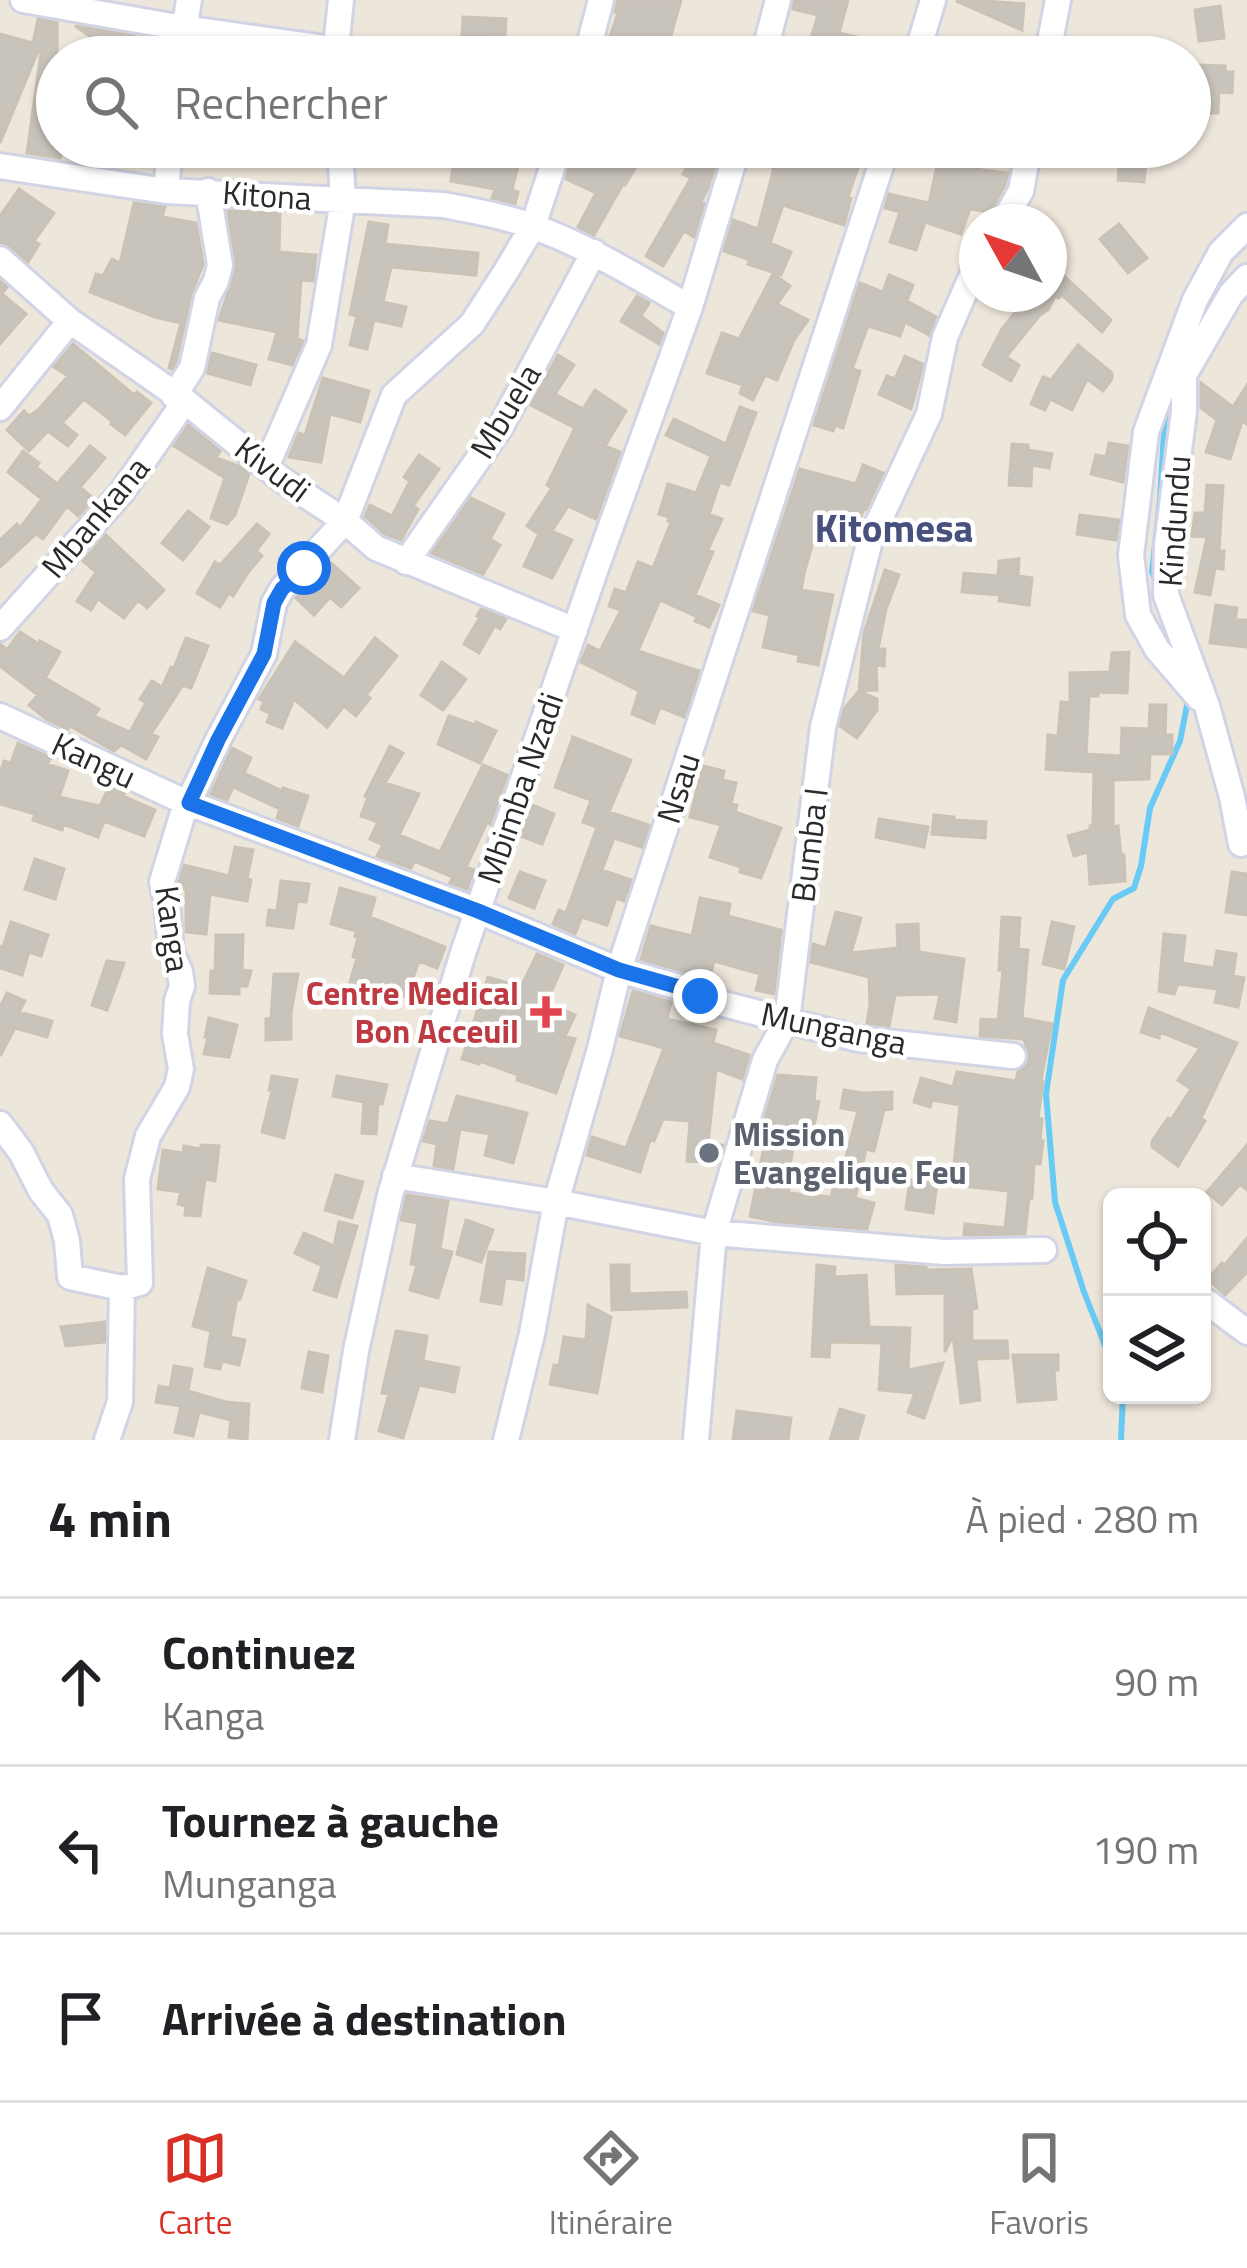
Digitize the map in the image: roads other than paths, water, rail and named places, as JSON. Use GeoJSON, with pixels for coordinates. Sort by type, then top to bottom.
{"type":"FeatureCollection","features":[{"type":"Feature","properties":{"kind":"street"},"geometry":{"type":"LineString","coordinates":[[23,0],[229,36]]}},
{"type":"Feature","properties":{"kind":"street"},"geometry":{"type":"LineString","coordinates":[[182,36],[189,0]]}},
{"type":"Feature","properties":{"kind":"street"},"geometry":{"type":"LineString","coordinates":[[336,36],[341,0]]}},
{"type":"Feature","properties":{"kind":"street"},"geometry":{"type":"LineString","coordinates":[[592,36],[601,0]]}},
{"type":"Feature","properties":{"kind":"street"},"geometry":{"type":"LineString","coordinates":[[769,36],[778,0]]}},
{"type":"Feature","properties":{"kind":"street"},"geometry":{"type":"LineString","coordinates":[[922,36],[933,0]]}},
{"type":"Feature","properties":{"kind":"street"},"geometry":{"type":"LineString","coordinates":[[1051,36],[1058,0]]}},
{"type":"Feature","properties":{"kind":"street","name":"Kitona"},"geometry":{"type":"LineString","coordinates":[[0,166],[166,191],[444,205],[533,226],[594,252],[690,307]]}},
{"type":"Feature","properties":{"kind":"street"},"geometry":{"type":"LineString","coordinates":[[166,191],[168,168]]}},
{"type":"Feature","properties":{"kind":"street"},"geometry":{"type":"LineString","coordinates":[[267,466],[319,345],[344,200],[342,168]]}},
{"type":"Feature","properties":{"kind":"street","name":"Kanga"},"geometry":{"type":"LineString","coordinates":[[107,1440],[120,1402],[122,1288],[140,1282],[137,1179],[148,1136],[181,1069],[176,1034],[182,986],[171,952],[162,882],[182,816],[264,654],[274,603],[345,521],[394,395],[472,324],[533,226],[552,168]]}},
{"type":"Feature","properties":{"kind":"street","name":"Mbimba Nzadi"},"geometry":{"type":"LineString","coordinates":[[342,1440],[356,1351],[395,1176],[478,911],[690,307],[732,168]]}},
{"type":"Feature","properties":{"kind":"street","name":"Nsau"},"geometry":{"type":"LineString","coordinates":[[506,1440],[532,1334],[556,1202],[619,970],[880,168]]}},
{"type":"Feature","properties":{"kind":"street"},"geometry":{"type":"LineString","coordinates":[[1013,204],[1025,168]]}},
{"type":"Feature","properties":{"kind":"street","name":"Mbankana"},"geometry":{"type":"LineString","coordinates":[[0,628],[122,492],[179,399],[220,266],[208,191]]}},
{"type":"Feature","properties":{"kind":"street"},"geometry":{"type":"LineString","coordinates":[[1196,694],[1157,649],[1138,616],[1131,555],[1146,432],[1196,300],[1221,252],[1247,226]]}},
{"type":"Feature","properties":{"kind":"street","name":"Mbuela"},"geometry":{"type":"LineString","coordinates":[[406,562],[500,428],[594,252]]}},
{"type":"Feature","properties":{"kind":"street","name":"Kivudi"},"geometry":{"type":"LineString","coordinates":[[0,260],[70,321],[376,548],[575,630]]}},
{"type":"Feature","properties":{"kind":"street","name":"Kindundu"},"geometry":{"type":"LineString","coordinates":[[1241,844],[1232,797],[1166,595],[1184,375],[1247,277]]}},
{"type":"Feature","properties":{"kind":"street","name":"Bumba I"},"geometry":{"type":"LineString","coordinates":[[696,1440],[714,1233],[765,1060],[787,1020],[823,727],[870,540],[929,414],[945,337],[959,305]]}},
{"type":"Feature","properties":{"kind":"street"},"geometry":{"type":"LineString","coordinates":[[0,408],[70,321]]}},
{"type":"Feature","properties":{"kind":"street","name":"Kangu"},"geometry":{"type":"LineString","coordinates":[[1,719],[189,803]]}},
{"type":"Feature","properties":{"kind":"street","name":"Munganga"},"geometry":{"type":"LineString","coordinates":[[189,803],[478,911],[619,970],[716,1002],[858,1039],[1013,1056]]}},
{"type":"Feature","properties":{"kind":"street"},"geometry":{"type":"LineString","coordinates":[[0,1124],[60,1215],[70,1277],[122,1288]]}},
{"type":"Feature","properties":{"kind":"street"},"geometry":{"type":"LineString","coordinates":[[395,1176],[714,1233],[944,1252],[1044,1250]]}},
{"type":"Feature","properties":{"kind":"street"},"geometry":{"type":"LineString","coordinates":[[1211,1305],[1247,1332]]}},
{"type":"Feature","properties":{"kind":"waterway"},"geometry":{"type":"LineString","coordinates":[[1156,581],[1152,572],[1169,404]]}},
{"type":"Feature","properties":{"kind":"waterway"},"geometry":{"type":"LineString","coordinates":[[1103,1340],[1055,1202],[1046,1094],[1063,980],[1113,899],[1134,888],[1150,808],[1180,741],[1188,700]]}},
{"type":"Feature","properties":{"kind":"waterway"},"geometry":{"type":"LineString","coordinates":[[1121,1440],[1123,1404]]}},
{"type":"Feature","properties":{"kind":"place","name":"Centre Medical Bon Acceuil"},"geometry":{"type":"Point","coordinates":[546,1012]}},
{"type":"Feature","properties":{"kind":"place","name":"Mission Evangelique Feu"},"geometry":{"type":"Point","coordinates":[709,1153]}},
{"type":"Feature","properties":{"kind":"district","name":"Kitomesa"},"geometry":{"type":"Point","coordinates":[894,527]}}]}
